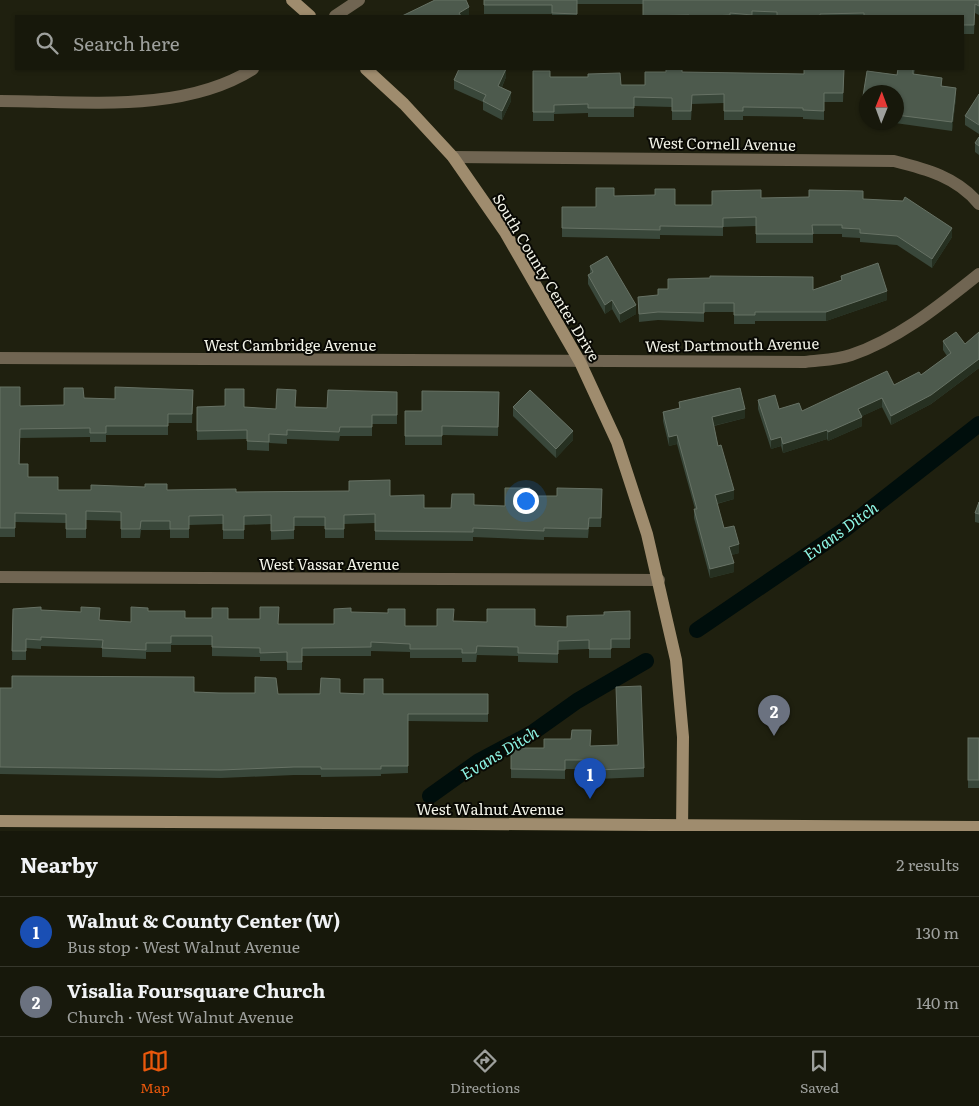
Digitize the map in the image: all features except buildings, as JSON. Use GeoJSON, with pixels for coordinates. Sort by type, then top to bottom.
{"type":"FeatureCollection","features":[{"type":"Feature","properties":{"kind":"main road"},"geometry":{"type":"LineString","coordinates":[[292,0],[309,15]]}},
{"type":"Feature","properties":{"kind":"main road","name":"South County Center Drive"},"geometry":{"type":"LineString","coordinates":[[367,70],[404,104],[453,157],[505,232],[580,362],[617,442],[647,534],[676,660],[683,737],[682,828]]}},
{"type":"Feature","properties":{"kind":"main road","name":"West Walnut Avenue"},"geometry":{"type":"LineString","coordinates":[[0,822],[682,828],[979,827]]}},
{"type":"Feature","properties":{"kind":"street"},"geometry":{"type":"LineString","coordinates":[[336,15],[359,0]]}},
{"type":"Feature","properties":{"kind":"street"},"geometry":{"type":"LineString","coordinates":[[0,101],[147,101],[193,94],[241,77],[252,70]]}},
{"type":"Feature","properties":{"kind":"street","name":"West Cornell Avenue"},"geometry":{"type":"LineString","coordinates":[[453,157],[894,161],[934,171],[969,192],[979,204]]}},
{"type":"Feature","properties":{"kind":"street","name":"West Dartmouth Avenue"},"geometry":{"type":"LineString","coordinates":[[580,362],[805,362],[850,356],[894,336],[943,303],[979,274]]}},
{"type":"Feature","properties":{"kind":"street","name":"West Cambridge Avenue"},"geometry":{"type":"LineString","coordinates":[[0,358],[580,362]]}},
{"type":"Feature","properties":{"kind":"street","name":"West Vassar Avenue"},"geometry":{"type":"LineString","coordinates":[[0,577],[659,580]]}},
{"type":"Feature","properties":{"kind":"waterway","name":"Evans Ditch"},"geometry":{"type":"LineString","coordinates":[[697,630],[844,530],[979,424]]}},
{"type":"Feature","properties":{"kind":"waterway","name":"Evans Ditch"},"geometry":{"type":"LineString","coordinates":[[430,796],[479,761],[532,733],[577,701],[646,661]]}},
{"type":"Feature","properties":{"kind":"place","name":"Visalia Foursquare Church"},"geometry":{"type":"Point","coordinates":[774,736]}},
{"type":"Feature","properties":{"kind":"place","name":"Walnut & County Center (W)"},"geometry":{"type":"Point","coordinates":[590,799]}}]}
